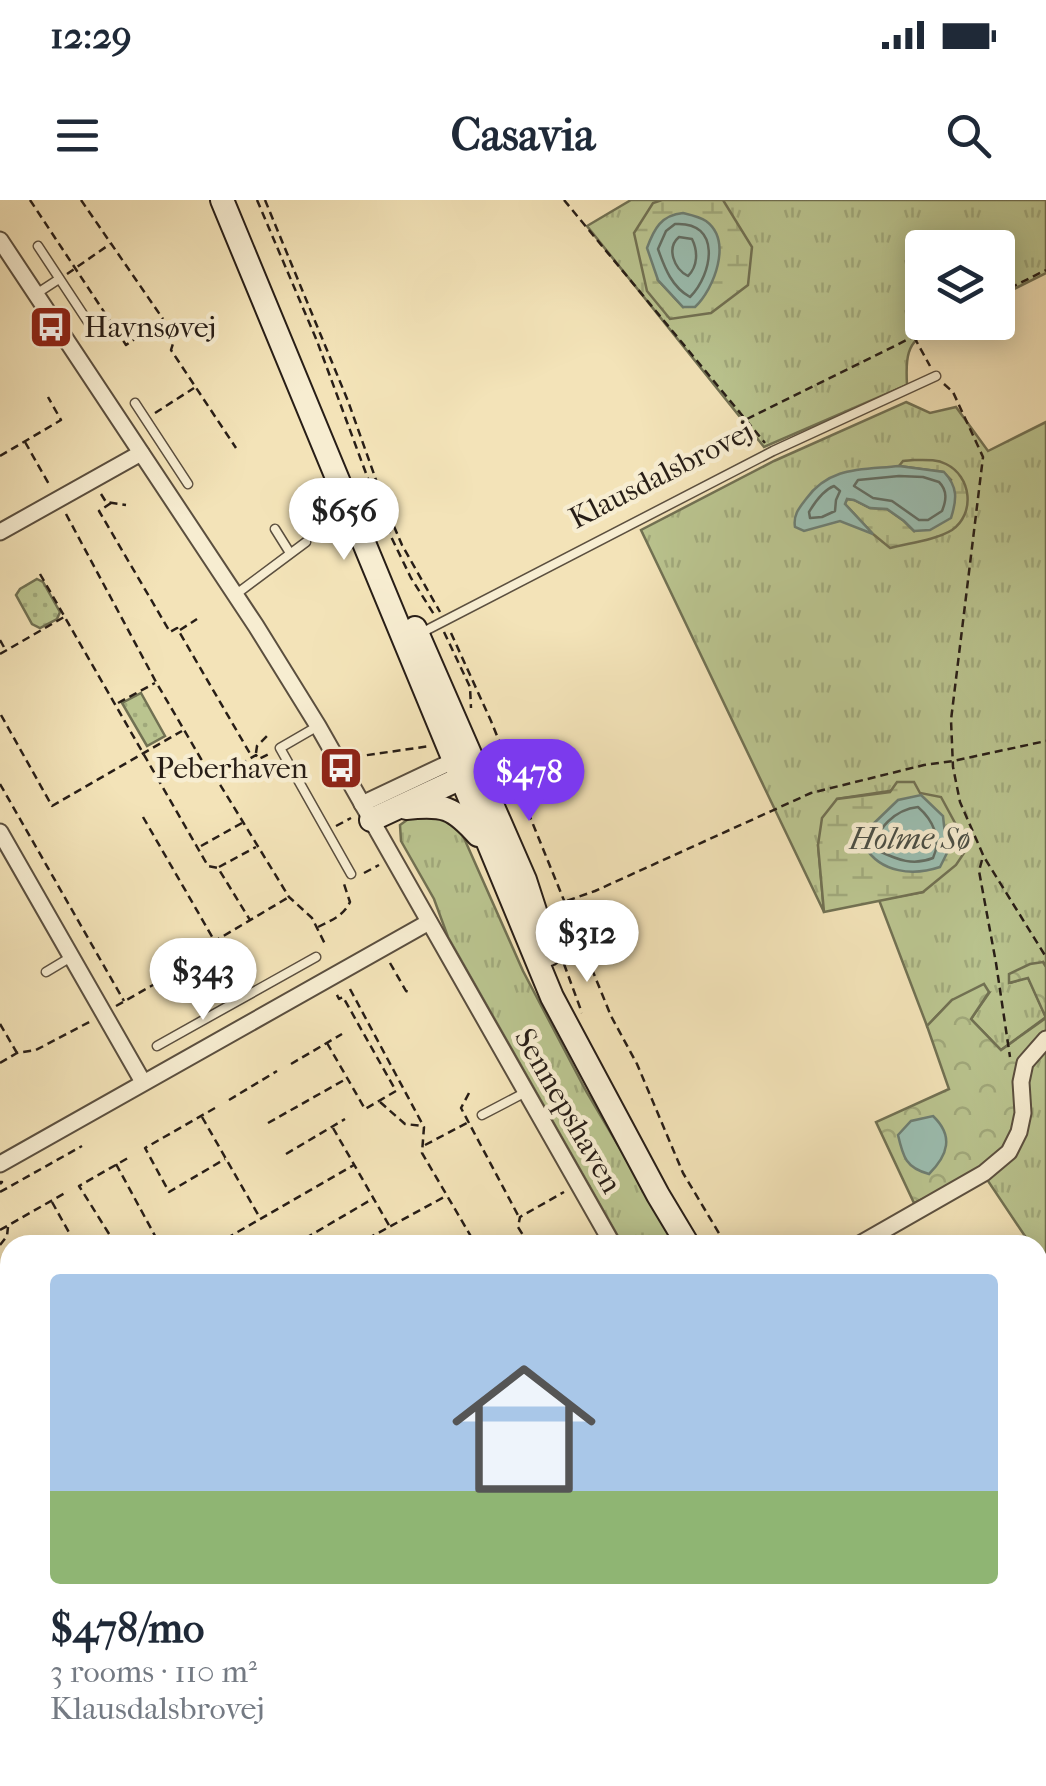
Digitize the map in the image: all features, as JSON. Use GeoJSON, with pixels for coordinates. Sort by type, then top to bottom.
{"type":"FeatureCollection","features":[{"type":"Feature","properties":{"kind":"street"},"geometry":{"type":"LineString","coordinates":[[222,200],[332,464],[411,638],[464,770],[490,848],[552,996],[682,1235]]}},
{"type":"Feature","properties":{"kind":"street","name":"Sennepshaven"},"geometry":{"type":"LineString","coordinates":[[0,240],[318,726],[578,1184],[603,1235]]}},
{"type":"Feature","properties":{"kind":"street"},"geometry":{"type":"LineString","coordinates":[[0,532],[92,480],[144,459]]}},
{"type":"Feature","properties":{"kind":"street"},"geometry":{"type":"LineString","coordinates":[[393,809],[464,770]]}},
{"type":"Feature","properties":{"kind":"street"},"geometry":{"type":"LineString","coordinates":[[366,811],[464,770]]}},
{"type":"Feature","properties":{"kind":"street"},"geometry":{"type":"LineString","coordinates":[[464,770],[524,880],[557,979],[601,1088]]}},
{"type":"Feature","properties":{"kind":"street"},"geometry":{"type":"LineString","coordinates":[[366,811],[434,805],[451,809],[490,848]]}},
{"type":"Feature","properties":{"kind":"street"},"geometry":{"type":"LineString","coordinates":[[0,832],[143,1082]]}},
{"type":"Feature","properties":{"kind":"street"},"geometry":{"type":"LineString","coordinates":[[0,1164],[429,922]]}},
{"type":"Feature","properties":{"kind":"street"},"geometry":{"type":"LineString","coordinates":[[876,1235],[984,1173],[1009,1152],[1020,1132],[1025,1063],[1046,1039]]}},
{"type":"Feature","properties":{"kind":"lane"},"geometry":{"type":"LineString","coordinates":[[38,246],[94,331]]}},
{"type":"Feature","properties":{"kind":"lane"},"geometry":{"type":"LineString","coordinates":[[36,294],[60,279]]}},
{"type":"Feature","properties":{"kind":"lane","name":"Klausdalsbrovej"},"geometry":{"type":"LineString","coordinates":[[411,638],[772,452],[936,376]]}},
{"type":"Feature","properties":{"kind":"lane"},"geometry":{"type":"LineString","coordinates":[[135,403],[188,484]]}},
{"type":"Feature","properties":{"kind":"lane"},"geometry":{"type":"LineString","coordinates":[[144,459],[166,450]]}},
{"type":"Feature","properties":{"kind":"lane"},"geometry":{"type":"LineString","coordinates":[[276,529],[290,553]]}},
{"type":"Feature","properties":{"kind":"lane"},"geometry":{"type":"LineString","coordinates":[[235,595],[306,542]]}},
{"type":"Feature","properties":{"kind":"lane"},"geometry":{"type":"LineString","coordinates":[[318,726],[280,748],[356,875]]}},
{"type":"Feature","properties":{"kind":"lane"},"geometry":{"type":"LineString","coordinates":[[46,972],[72,957]]}},
{"type":"Feature","properties":{"kind":"lane"},"geometry":{"type":"LineString","coordinates":[[157,1046],[316,957]]}},
{"type":"Feature","properties":{"kind":"lane"},"geometry":{"type":"LineString","coordinates":[[280,978],[292,998]]}},
{"type":"Feature","properties":{"kind":"lane"},"geometry":{"type":"LineString","coordinates":[[482,1115],[526,1092]]}},
{"type":"Feature","properties":{"kind":"path"},"geometry":{"type":"LineString","coordinates":[[30,200],[126,346],[164,320]]}},
{"type":"Feature","properties":{"kind":"path"},"geometry":{"type":"LineString","coordinates":[[82,200],[164,320],[174,337],[172,350],[236,448]]}},
{"type":"Feature","properties":{"kind":"path"},"geometry":{"type":"LineString","coordinates":[[257,200],[317,341],[384,522],[411,578],[458,645],[594,978],[637,1064],[682,1174],[720,1235]]}},
{"type":"Feature","properties":{"kind":"path"},"geometry":{"type":"LineString","coordinates":[[265,200],[348,401],[394,527],[442,621],[470,687],[473,717]]}},
{"type":"Feature","properties":{"kind":"path"},"geometry":{"type":"LineString","coordinates":[[564,200],[772,452]]}},
{"type":"Feature","properties":{"kind":"path"},"geometry":{"type":"LineString","coordinates":[[60,279],[111,244]]}},
{"type":"Feature","properties":{"kind":"path"},"geometry":{"type":"LineString","coordinates":[[1015,286],[1046,270]]}},
{"type":"Feature","properties":{"kind":"path"},"geometry":{"type":"LineString","coordinates":[[746,419],[908,340]]}},
{"type":"Feature","properties":{"kind":"path"},"geometry":{"type":"LineString","coordinates":[[916,340],[936,376],[953,392],[983,458],[951,720],[952,761],[960,802],[984,858],[1046,957]]}},
{"type":"Feature","properties":{"kind":"path"},"geometry":{"type":"LineString","coordinates":[[146,419],[195,387]]}},
{"type":"Feature","properties":{"kind":"path"},"geometry":{"type":"LineString","coordinates":[[0,456],[61,420],[48,397]]}},
{"type":"Feature","properties":{"kind":"path"},"geometry":{"type":"LineString","coordinates":[[26,442],[204,764],[289,897],[312,918],[325,944]]}},
{"type":"Feature","properties":{"kind":"path"},"geometry":{"type":"LineString","coordinates":[[92,480],[106,502],[126,505]]}},
{"type":"Feature","properties":{"kind":"path"},"geometry":{"type":"LineString","coordinates":[[111,503],[99,511],[170,632],[177,628],[254,756],[259,759],[280,748]]}},
{"type":"Feature","properties":{"kind":"path"},"geometry":{"type":"LineString","coordinates":[[40,574],[208,866],[218,868],[258,846]]}},
{"type":"Feature","properties":{"kind":"path"},"geometry":{"type":"LineString","coordinates":[[0,654],[64,616]]}},
{"type":"Feature","properties":{"kind":"path"},"geometry":{"type":"LineString","coordinates":[[178,631],[197,619]]}},
{"type":"Feature","properties":{"kind":"path"},"geometry":{"type":"LineString","coordinates":[[0,640],[6,650]]}},
{"type":"Feature","properties":{"kind":"path"},"geometry":{"type":"LineString","coordinates":[[116,704],[156,682]]}},
{"type":"Feature","properties":{"kind":"path"},"geometry":{"type":"LineString","coordinates":[[1,715],[52,806],[184,730]]}},
{"type":"Feature","properties":{"kind":"path"},"geometry":{"type":"LineString","coordinates":[[216,778],[254,756],[267,736]]}},
{"type":"Feature","properties":{"kind":"path"},"geometry":{"type":"LineString","coordinates":[[544,909],[595,891],[811,793],[906,768],[1046,741]]}},
{"type":"Feature","properties":{"kind":"path"},"geometry":{"type":"LineString","coordinates":[[339,764],[353,758],[435,746]]}},
{"type":"Feature","properties":{"kind":"path"},"geometry":{"type":"LineString","coordinates":[[0,784],[124,1001]]}},
{"type":"Feature","properties":{"kind":"path"},"geometry":{"type":"LineString","coordinates":[[165,804],[171,800]]}},
{"type":"Feature","properties":{"kind":"path"},"geometry":{"type":"LineString","coordinates":[[327,832],[366,811]]}},
{"type":"Feature","properties":{"kind":"path"},"geometry":{"type":"LineString","coordinates":[[143,818],[214,941]]}},
{"type":"Feature","properties":{"kind":"path"},"geometry":{"type":"LineString","coordinates":[[198,848],[243,822]]}},
{"type":"Feature","properties":{"kind":"path"},"geometry":{"type":"LineString","coordinates":[[356,875],[392,857]]}},
{"type":"Feature","properties":{"kind":"path"},"geometry":{"type":"LineString","coordinates":[[984,858],[978,872],[996,963],[1008,1057],[1025,1063]]}},
{"type":"Feature","properties":{"kind":"path"},"geometry":{"type":"LineString","coordinates":[[218,868],[250,920]]}},
{"type":"Feature","properties":{"kind":"path"},"geometry":{"type":"LineString","coordinates":[[317,928],[347,909],[350,902],[343,885]]}},
{"type":"Feature","properties":{"kind":"path"},"geometry":{"type":"LineString","coordinates":[[114,1006],[160,981],[168,968],[289,897]]}},
{"type":"Feature","properties":{"kind":"path"},"geometry":{"type":"LineString","coordinates":[[382,948],[406,991],[411,993]]}},
{"type":"Feature","properties":{"kind":"path"},"geometry":{"type":"LineString","coordinates":[[563,962],[587,1024]]}},
{"type":"Feature","properties":{"kind":"path"},"geometry":{"type":"LineString","coordinates":[[327,979],[339,999],[343,996],[396,1091]]}},
{"type":"Feature","properties":{"kind":"path"},"geometry":{"type":"LineString","coordinates":[[350,989],[424,1126],[422,1152],[470,1235]]}},
{"type":"Feature","properties":{"kind":"path"},"geometry":{"type":"LineString","coordinates":[[0,1063],[17,1052],[36,1050],[93,1020]]}},
{"type":"Feature","properties":{"kind":"path"},"geometry":{"type":"LineString","coordinates":[[0,1024],[17,1052]]}},
{"type":"Feature","properties":{"kind":"path"},"geometry":{"type":"LineString","coordinates":[[291,1064],[342,1034]]}},
{"type":"Feature","properties":{"kind":"path"},"geometry":{"type":"LineString","coordinates":[[327,1043],[365,1109]]}},
{"type":"Feature","properties":{"kind":"path"},"geometry":{"type":"LineString","coordinates":[[229,1100],[278,1072]]}},
{"type":"Feature","properties":{"kind":"path"},"geometry":{"type":"LineString","coordinates":[[268,1124],[348,1078]]}},
{"type":"Feature","properties":{"kind":"path"},"geometry":{"type":"LineString","coordinates":[[359,1111],[403,1087]]}},
{"type":"Feature","properties":{"kind":"path"},"geometry":{"type":"LineString","coordinates":[[470,1093],[461,1108],[520,1219],[518,1228],[522,1235]]}},
{"type":"Feature","properties":{"kind":"path"},"geometry":{"type":"LineString","coordinates":[[378,1101],[404,1124],[424,1126]]}},
{"type":"Feature","properties":{"kind":"path"},"geometry":{"type":"LineString","coordinates":[[215,1108],[143,1149],[169,1192],[225,1160]]}},
{"type":"Feature","properties":{"kind":"path"},"geometry":{"type":"LineString","coordinates":[[201,1116],[260,1219]]}},
{"type":"Feature","properties":{"kind":"path"},"geometry":{"type":"LineString","coordinates":[[286,1154],[346,1119]]}},
{"type":"Feature","properties":{"kind":"path"},"geometry":{"type":"LineString","coordinates":[[422,1147],[468,1122]]}},
{"type":"Feature","properties":{"kind":"path"},"geometry":{"type":"LineString","coordinates":[[333,1128],[390,1226]]}},
{"type":"Feature","properties":{"kind":"path"},"geometry":{"type":"LineString","coordinates":[[0,1192],[82,1146]]}},
{"type":"Feature","properties":{"kind":"path"},"geometry":{"type":"LineString","coordinates":[[110,1235],[79,1186],[128,1158]]}},
{"type":"Feature","properties":{"kind":"path"},"geometry":{"type":"LineString","coordinates":[[116,1164],[155,1235]]}},
{"type":"Feature","properties":{"kind":"path"},"geometry":{"type":"LineString","coordinates":[[232,1235],[354,1165]]}},
{"type":"Feature","properties":{"kind":"path"},"geometry":{"type":"LineString","coordinates":[[520,1219],[578,1184]]}},
{"type":"Feature","properties":{"kind":"path"},"geometry":{"type":"LineString","coordinates":[[0,1230],[65,1194]]}},
{"type":"Feature","properties":{"kind":"path"},"geometry":{"type":"LineString","coordinates":[[374,1235],[446,1196]]}},
{"type":"Feature","properties":{"kind":"path"},"geometry":{"type":"LineString","coordinates":[[312,1235],[374,1198]]}},
{"type":"Feature","properties":{"kind":"path"},"geometry":{"type":"LineString","coordinates":[[531,1200],[536,1208]]}},
{"type":"Feature","properties":{"kind":"path"},"geometry":{"type":"LineString","coordinates":[[51,1201],[70,1235]]}},
{"type":"Feature","properties":{"kind":"path"},"geometry":{"type":"LineString","coordinates":[[7,1235],[8,1226]]}},
{"type":"Feature","properties":{"kind":"green space"},"geometry":{"type":"Polygon","coordinates":[[[631,200],[1046,200],[1046,273],[1015,288],[1015,230],[905,230],[905,340],[916,340],[907,361],[907,385],[764,447],[587,226],[631,200]]]}},
{"type":"Feature","properties":{"kind":"green space"},"geometry":{"type":"Polygon","coordinates":[[[723,200],[752,247],[748,285],[711,313],[670,319],[647,291],[634,233],[653,203],[723,200]],[[718,245],[658,280],[683,307],[714,275],[718,245]]]}},
{"type":"Feature","properties":{"kind":"green space"},"geometry":{"type":"Polygon","coordinates":[[[906,402],[930,413],[956,407],[988,451],[1046,422],[1046,967],[1043,962],[1010,983],[1028,977],[1046,1017],[1001,1050],[971,1019],[989,993],[952,1000],[927,1026],[879,900],[923,892],[890,791],[837,799],[818,845],[824,912],[641,530],[774,461],[906,402]]]}},
{"type":"Feature","properties":{"kind":"green space"},"geometry":{"type":"Polygon","coordinates":[[[903,461],[938,461],[961,477],[967,495],[965,514],[946,533],[890,548],[845,504],[847,499],[870,508],[887,509],[914,531],[951,480],[943,472],[899,466],[903,461]]]}},
{"type":"Feature","properties":{"kind":"green space"},"geometry":{"type":"Polygon","coordinates":[[[37,579],[43,582],[60,612],[57,619],[40,628],[32,624],[16,595],[37,579]]]}},
{"type":"Feature","properties":{"kind":"green space"},"geometry":{"type":"Polygon","coordinates":[[[141,693],[165,736],[147,746],[122,703],[141,693]]]}},
{"type":"Feature","properties":{"kind":"green space"},"geometry":{"type":"Polygon","coordinates":[[[897,782],[914,782],[920,793],[941,797],[968,847],[956,865],[923,892],[824,912],[818,845],[822,818],[837,799],[890,792],[897,782]]]}},
{"type":"Feature","properties":{"kind":"green space"},"geometry":{"type":"Polygon","coordinates":[[[418,812],[435,812],[460,829],[523,971],[586,1091],[671,1235],[617,1235],[448,937],[434,899],[401,841],[400,825],[418,812]]]}},
{"type":"Feature","properties":{"kind":"green space"},"geometry":{"type":"Polygon","coordinates":[[[1043,962],[1046,1018],[1028,978],[1009,983],[1009,974],[1043,962]]]}},
{"type":"Feature","properties":{"kind":"green space"},"geometry":{"type":"Polygon","coordinates":[[[984,984],[989,992],[971,1019],[1001,1050],[1046,1018],[1046,1035],[1032,1046],[1017,1115],[1003,1147],[971,1177],[914,1203],[876,1122],[949,1089],[927,1026],[952,1000],[984,984]]]}},
{"type":"Feature","properties":{"kind":"green space"},"geometry":{"type":"Polygon","coordinates":[[[1046,1048],[1046,1235],[1024,1235],[984,1175],[1026,1084],[1030,1064],[1046,1048]]]}},
{"type":"Feature","properties":{"kind":"water"},"geometry":{"type":"Polygon","coordinates":[[[683,213],[706,221],[718,240],[714,277],[695,307],[683,307],[658,280],[647,248],[659,224],[683,213]]]}},
{"type":"Feature","properties":{"kind":"water"},"geometry":{"type":"Polygon","coordinates":[[[899,466],[944,472],[955,494],[951,518],[930,530],[914,531],[887,509],[870,508],[847,499],[845,504],[873,534],[840,521],[804,531],[795,527],[799,509],[825,480],[860,469],[899,466]]]}},
{"type":"Feature","properties":{"kind":"water","name":"Holme Sø"},"geometry":{"type":"Polygon","coordinates":[[[921,795],[943,816],[947,853],[940,867],[930,870],[889,867],[865,847],[869,828],[898,800],[921,795]]]}},
{"type":"Feature","properties":{"kind":"water"},"geometry":{"type":"Polygon","coordinates":[[[933,1116],[944,1131],[946,1145],[941,1160],[929,1174],[907,1160],[898,1135],[911,1121],[933,1116]]]}},
{"type":"Feature","properties":{"kind":"place","name":"Havnsøvej"},"geometry":{"type":"Point","coordinates":[51,327]}},
{"type":"Feature","properties":{"kind":"place","name":"Peberhaven"},"geometry":{"type":"Point","coordinates":[341,768]}}]}
